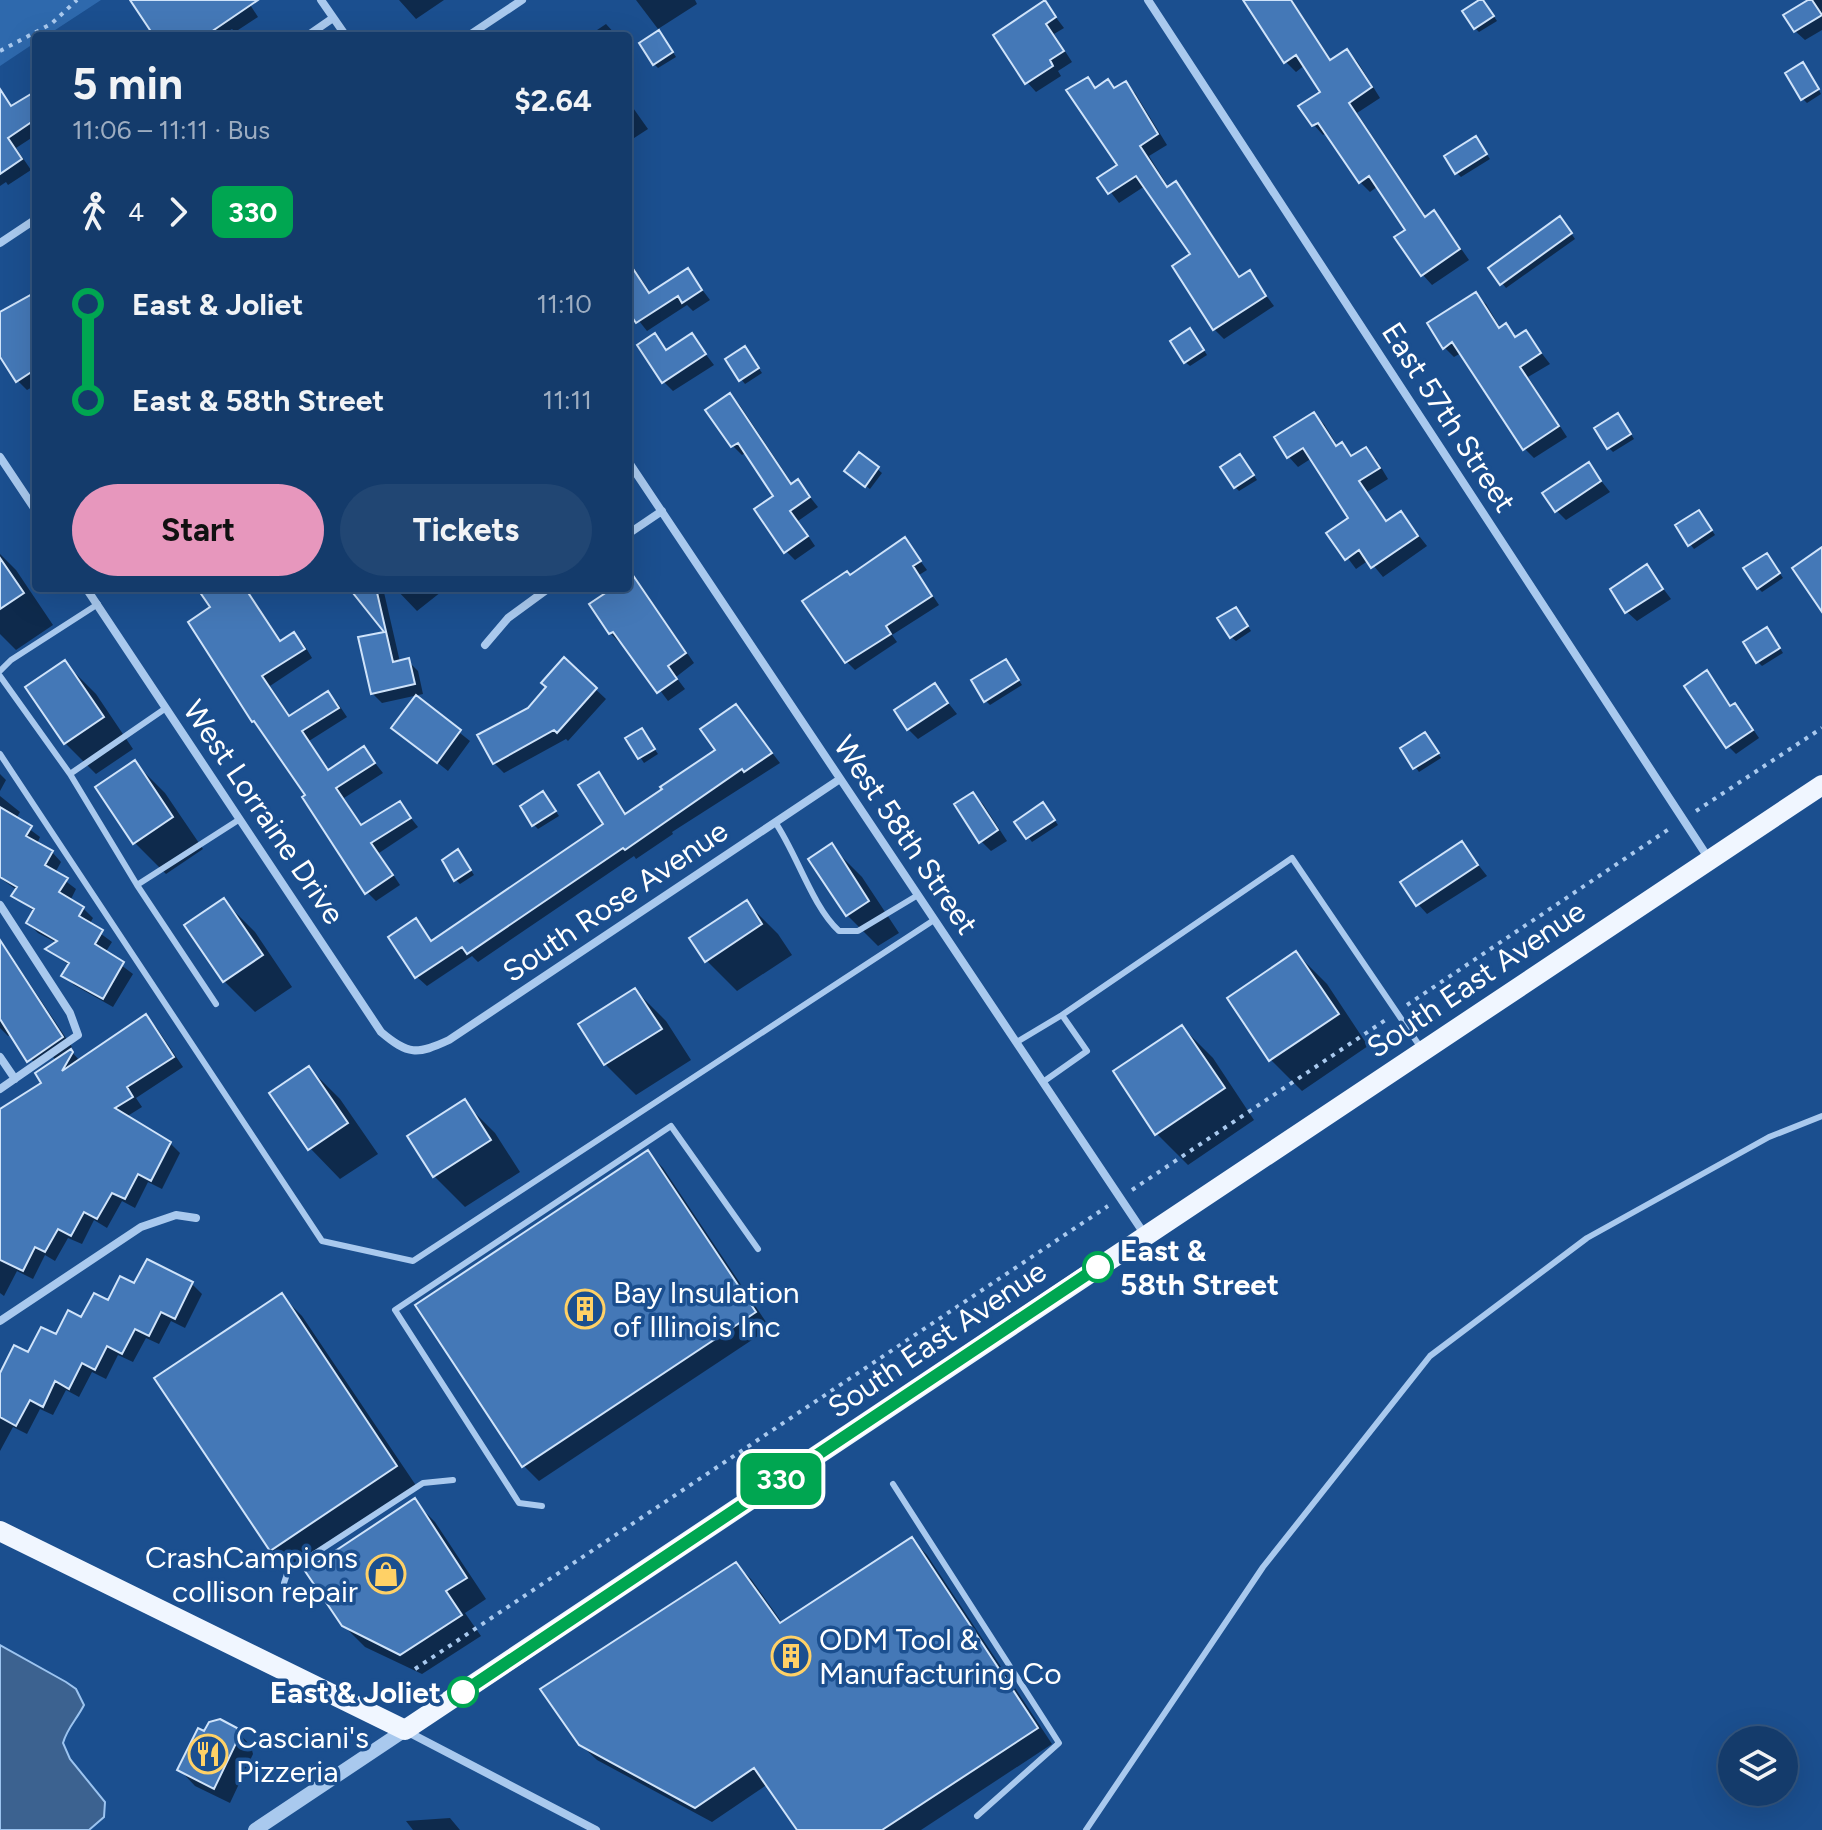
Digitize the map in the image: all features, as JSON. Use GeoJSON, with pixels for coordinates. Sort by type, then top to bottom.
{"type":"FeatureCollection","features":[{"type":"Feature","properties":{"kind":"main road","name":"South East Avenue"},"geometry":{"type":"LineString","coordinates":[[405,1730],[1822,785]]}},
{"type":"Feature","properties":{"kind":"main road"},"geometry":{"type":"LineString","coordinates":[[0,1531],[405,1730]]}},
{"type":"Feature","properties":{"kind":"street"},"geometry":{"type":"LineString","coordinates":[[321,0],[343,32]]}},
{"type":"Feature","properties":{"kind":"street"},"geometry":{"type":"LineString","coordinates":[[474,32],[522,0]]}},
{"type":"Feature","properties":{"kind":"street","name":"East 57th Street"},"geometry":{"type":"LineString","coordinates":[[1148,0],[1709,860]]}},
{"type":"Feature","properties":{"kind":"street"},"geometry":{"type":"LineString","coordinates":[[313,32],[333,18]]}},
{"type":"Feature","properties":{"kind":"street"},"geometry":{"type":"LineString","coordinates":[[0,243],[32,222]]}},
{"type":"Feature","properties":{"kind":"street"},"geometry":{"type":"LineString","coordinates":[[0,457],[4,472],[32,506]]}},
{"type":"Feature","properties":{"kind":"street","name":"West 58th Street"},"geometry":{"type":"LineString","coordinates":[[632,467],[1146,1236]]}},
{"type":"Feature","properties":{"kind":"street"},"geometry":{"type":"LineString","coordinates":[[632,531],[662,511]]}},
{"type":"Feature","properties":{"kind":"street","name":"West Lorraine Drive"},"geometry":{"type":"LineString","coordinates":[[89,592],[381,1032],[412,1052]]}},
{"type":"Feature","properties":{"kind":"street"},"geometry":{"type":"LineString","coordinates":[[485,645],[508,618],[544,592]]}},
{"type":"Feature","properties":{"kind":"street","name":"South Rose Avenue"},"geometry":{"type":"LineString","coordinates":[[412,1052],[431,1049],[449,1040],[840,779]]}},
{"type":"Feature","properties":{"kind":"street"},"geometry":{"type":"LineString","coordinates":[[0,905],[70,1013],[78,1035],[0,1089]]}},
{"type":"Feature","properties":{"kind":"street"},"geometry":{"type":"LineString","coordinates":[[0,1057],[15,1079]]}},
{"type":"Feature","properties":{"kind":"street"},"geometry":{"type":"LineString","coordinates":[[0,1321],[141,1227],[176,1215],[196,1218]]}},
{"type":"Feature","properties":{"kind":"street"},"geometry":{"type":"LineString","coordinates":[[255,1830],[405,1730],[596,1830]]}},
{"type":"Feature","properties":{"kind":"lane"},"geometry":{"type":"LineString","coordinates":[[98,604],[11,660],[0,673],[70,774],[137,885],[216,1004]]}},
{"type":"Feature","properties":{"kind":"lane"},"geometry":{"type":"LineString","coordinates":[[70,774],[166,708]]}},
{"type":"Feature","properties":{"kind":"lane"},"geometry":{"type":"LineString","coordinates":[[0,754],[322,1241],[413,1261],[934,920]]}},
{"type":"Feature","properties":{"kind":"lane"},"geometry":{"type":"LineString","coordinates":[[137,885],[240,819]]}},
{"type":"Feature","properties":{"kind":"lane"},"geometry":{"type":"LineString","coordinates":[[775,822],[788,841],[809,886],[839,931],[858,931],[918,895]]}},
{"type":"Feature","properties":{"kind":"lane"},"geometry":{"type":"LineString","coordinates":[[1017,1042],[1062,1015],[1292,858],[1423,1051]]}},
{"type":"Feature","properties":{"kind":"lane"},"geometry":{"type":"LineString","coordinates":[[1043,1082],[1087,1051],[1062,1015]]}},
{"type":"Feature","properties":{"kind":"lane"},"geometry":{"type":"LineString","coordinates":[[1086,1830],[1263,1567],[1430,1356],[1587,1238],[1769,1137],[1822,1116]]}},
{"type":"Feature","properties":{"kind":"lane"},"geometry":{"type":"LineString","coordinates":[[542,1506],[519,1503],[395,1310],[671,1126],[758,1249]]}},
{"type":"Feature","properties":{"kind":"lane"},"geometry":{"type":"LineString","coordinates":[[284,1583],[288,1571],[423,1483],[453,1480]]}},
{"type":"Feature","properties":{"kind":"lane"},"geometry":{"type":"LineString","coordinates":[[893,1484],[1059,1743],[977,1816]]}},
{"type":"Feature","properties":{"kind":"path"},"geometry":{"type":"LineString","coordinates":[[36,32],[51,24],[77,0]]}},
{"type":"Feature","properties":{"kind":"path"},"geometry":{"type":"LineString","coordinates":[[0,51],[32,34]]}},
{"type":"Feature","properties":{"kind":"shaded area"},"geometry":{"type":"Polygon","coordinates":[[[0,0],[101,0],[52,32],[32,32],[32,45],[0,66],[0,0]]]}},
{"type":"Feature","properties":{"kind":"shaded area"},"geometry":{"type":"Polygon","coordinates":[[[0,1645],[76,1689],[84,1705],[63,1743],[70,1759],[105,1802],[104,1817],[89,1830],[0,1830],[0,1645]]]}},
{"type":"Feature","properties":{"kind":"building"},"geometry":{"type":"Polygon","coordinates":[[[130,0],[258,0],[211,32],[151,32],[130,0]]]}},
{"type":"Feature","properties":{"kind":"building"},"geometry":{"type":"Polygon","coordinates":[[[1045,0],[1056,17],[1046,24],[1064,51],[1050,60],[1053,66],[1025,84],[993,35],[1045,0]]]}},
{"type":"Feature","properties":{"kind":"building"},"geometry":{"type":"Polygon","coordinates":[[[1243,0],[1291,0],[1330,60],[1347,49],[1372,87],[1349,103],[1425,217],[1434,210],[1460,249],[1421,276],[1394,237],[1405,230],[1369,176],[1359,183],[1318,123],[1312,126],[1298,106],[1320,92],[1296,55],[1284,63],[1243,0]]]}},
{"type":"Feature","properties":{"kind":"building"},"geometry":{"type":"Polygon","coordinates":[[[1483,0],[1494,16],[1474,29],[1462,11],[1483,0]]]}},
{"type":"Feature","properties":{"kind":"building"},"geometry":{"type":"Polygon","coordinates":[[[1812,0],[1822,15],[1794,32],[1783,15],[1812,0]]]}},
{"type":"Feature","properties":{"kind":"building"},"geometry":{"type":"Polygon","coordinates":[[[659,30],[673,52],[653,65],[639,43],[659,30]]]}},
{"type":"Feature","properties":{"kind":"building"},"geometry":{"type":"Polygon","coordinates":[[[1803,62],[1819,89],[1801,100],[1785,73],[1803,62]]]}},
{"type":"Feature","properties":{"kind":"building"},"geometry":{"type":"Polygon","coordinates":[[[1088,77],[1095,88],[1108,79],[1114,88],[1126,81],[1158,134],[1140,146],[1167,187],[1176,181],[1239,277],[1250,270],[1266,296],[1213,330],[1172,266],[1190,254],[1136,176],[1108,194],[1097,178],[1117,165],[1066,90],[1088,77]]]}},
{"type":"Feature","properties":{"kind":"building"},"geometry":{"type":"Polygon","coordinates":[[[0,89],[11,106],[32,93],[32,122],[8,138],[22,159],[0,174],[0,89]]]}},
{"type":"Feature","properties":{"kind":"building"},"geometry":{"type":"Polygon","coordinates":[[[1476,136],[1487,154],[1455,174],[1444,156],[1476,136]]]}},
{"type":"Feature","properties":{"kind":"building"},"geometry":{"type":"Polygon","coordinates":[[[1560,216],[1572,233],[1500,285],[1488,268],[1560,216]]]}},
{"type":"Feature","properties":{"kind":"building"},"geometry":{"type":"Polygon","coordinates":[[[632,267],[649,293],[688,268],[702,290],[682,303],[678,296],[636,323],[632,317],[632,267]]]}},
{"type":"Feature","properties":{"kind":"building"},"geometry":{"type":"Polygon","coordinates":[[[1476,292],[1499,328],[1506,323],[1515,337],[1526,330],[1541,353],[1520,367],[1559,426],[1523,450],[1452,342],[1443,349],[1427,323],[1476,292]]]}},
{"type":"Feature","properties":{"kind":"building"},"geometry":{"type":"Polygon","coordinates":[[[32,294],[32,372],[16,382],[0,357],[0,312],[32,294]]]}},
{"type":"Feature","properties":{"kind":"building"},"geometry":{"type":"Polygon","coordinates":[[[1190,328],[1204,350],[1184,363],[1170,341],[1190,328]]]}},
{"type":"Feature","properties":{"kind":"building"},"geometry":{"type":"Polygon","coordinates":[[[655,333],[666,350],[692,333],[706,354],[662,383],[637,345],[655,333]]]}},
{"type":"Feature","properties":{"kind":"building"},"geometry":{"type":"Polygon","coordinates":[[[745,346],[759,368],[739,381],[725,359],[745,346]]]}},
{"type":"Feature","properties":{"kind":"building"},"geometry":{"type":"Polygon","coordinates":[[[730,393],[791,484],[798,479],[810,497],[790,511],[808,536],[784,553],[754,509],[773,496],[738,443],[731,447],[705,410],[730,393]]]}},
{"type":"Feature","properties":{"kind":"building"},"geometry":{"type":"Polygon","coordinates":[[[1314,412],[1336,446],[1342,442],[1351,456],[1366,447],[1380,468],[1359,481],[1386,521],[1401,511],[1418,536],[1371,568],[1359,550],[1345,560],[1326,533],[1348,518],[1303,448],[1287,458],[1274,437],[1314,412]]]}},
{"type":"Feature","properties":{"kind":"building"},"geometry":{"type":"Polygon","coordinates":[[[1618,413],[1631,434],[1607,449],[1594,428],[1618,413]]]}},
{"type":"Feature","properties":{"kind":"building"},"geometry":{"type":"Polygon","coordinates":[[[859,452],[879,467],[865,487],[844,471],[859,452]]]}},
{"type":"Feature","properties":{"kind":"building"},"geometry":{"type":"Polygon","coordinates":[[[1240,454],[1254,475],[1234,488],[1220,467],[1240,454]]]}},
{"type":"Feature","properties":{"kind":"building"},"geometry":{"type":"Polygon","coordinates":[[[1589,462],[1601,481],[1555,512],[1542,493],[1589,462]]]}},
{"type":"Feature","properties":{"kind":"building"},"geometry":{"type":"Polygon","coordinates":[[[1699,510],[1712,530],[1688,546],[1675,525],[1699,510]]]}},
{"type":"Feature","properties":{"kind":"building"},"geometry":{"type":"Polygon","coordinates":[[[905,537],[921,561],[913,566],[932,596],[886,626],[891,634],[845,663],[802,601],[847,571],[850,575],[905,537]]]}},
{"type":"Feature","properties":{"kind":"building"},"geometry":{"type":"Polygon","coordinates":[[[1822,547],[1822,612],[1792,568],[1822,547]]]}},
{"type":"Feature","properties":{"kind":"building"},"geometry":{"type":"Polygon","coordinates":[[[1767,553],[1780,573],[1757,589],[1743,568],[1767,553]]]}},
{"type":"Feature","properties":{"kind":"building"},"geometry":{"type":"Polygon","coordinates":[[[0,558],[24,593],[0,609],[0,558]]]}},
{"type":"Feature","properties":{"kind":"building"},"geometry":{"type":"Polygon","coordinates":[[[1647,564],[1663,589],[1625,613],[1610,589],[1647,564]]]}},
{"type":"Feature","properties":{"kind":"building"},"geometry":{"type":"Polygon","coordinates":[[[632,574],[686,653],[668,666],[677,679],[657,693],[589,604],[607,592],[632,592],[632,574]]]}},
{"type":"Feature","properties":{"kind":"building"},"geometry":{"type":"Polygon","coordinates":[[[200,592],[248,592],[280,641],[294,632],[305,649],[262,676],[289,716],[328,691],[339,708],[302,731],[328,770],[364,746],[375,763],[336,788],[361,825],[400,801],[411,818],[371,843],[393,875],[365,894],[302,797],[305,795],[252,722],[188,622],[210,607],[200,592]]]}},
{"type":"Feature","properties":{"kind":"building"},"geometry":{"type":"Polygon","coordinates":[[[352,592],[377,592],[393,662],[409,658],[415,684],[371,694],[358,637],[384,632],[352,592]]]}},
{"type":"Feature","properties":{"kind":"building"},"geometry":{"type":"Polygon","coordinates":[[[1236,607],[1248,626],[1230,638],[1217,618],[1236,607]]]}},
{"type":"Feature","properties":{"kind":"building"},"geometry":{"type":"Polygon","coordinates":[[[1767,627],[1780,648],[1756,663],[1743,642],[1767,627]]]}},
{"type":"Feature","properties":{"kind":"building"},"geometry":{"type":"Polygon","coordinates":[[[564,657],[597,688],[557,733],[554,730],[493,764],[477,735],[528,708],[546,687],[541,683],[564,657]]]}},
{"type":"Feature","properties":{"kind":"building"},"geometry":{"type":"Polygon","coordinates":[[[1006,659],[1019,680],[984,702],[971,680],[1006,659]]]}},
{"type":"Feature","properties":{"kind":"building"},"geometry":{"type":"Polygon","coordinates":[[[65,660],[104,717],[64,744],[25,687],[65,660]]]}},
{"type":"Feature","properties":{"kind":"building"},"geometry":{"type":"Polygon","coordinates":[[[1707,670],[1730,706],[1735,703],[1753,730],[1726,748],[1684,686],[1707,670]]]}},
{"type":"Feature","properties":{"kind":"building"},"geometry":{"type":"Polygon","coordinates":[[[935,683],[948,703],[907,730],[894,710],[935,683]]]}},
{"type":"Feature","properties":{"kind":"building"},"geometry":{"type":"Polygon","coordinates":[[[416,695],[461,730],[437,763],[391,728],[416,695]]]}},
{"type":"Feature","properties":{"kind":"building"},"geometry":{"type":"Polygon","coordinates":[[[736,704],[772,753],[744,772],[742,769],[467,954],[462,947],[415,978],[388,937],[416,918],[431,941],[603,824],[578,785],[599,772],[625,814],[715,750],[700,729],[736,704]]]}},
{"type":"Feature","properties":{"kind":"building"},"geometry":{"type":"Polygon","coordinates":[[[642,728],[655,749],[638,759],[625,738],[642,728]]]}},
{"type":"Feature","properties":{"kind":"building"},"geometry":{"type":"Polygon","coordinates":[[[1425,732],[1439,753],[1413,769],[1400,748],[1425,732]]]}},
{"type":"Feature","properties":{"kind":"building"},"geometry":{"type":"Polygon","coordinates":[[[135,760],[173,817],[133,844],[95,787],[135,760]]]}},
{"type":"Feature","properties":{"kind":"building"},"geometry":{"type":"Polygon","coordinates":[[[543,791],[556,811],[532,826],[520,806],[543,791]]]}},
{"type":"Feature","properties":{"kind":"building"},"geometry":{"type":"Polygon","coordinates":[[[973,792],[998,830],[979,843],[954,804],[973,792]]]}},
{"type":"Feature","properties":{"kind":"building"},"geometry":{"type":"Polygon","coordinates":[[[1043,802],[1055,820],[1026,839],[1014,822],[1043,802]]]}},
{"type":"Feature","properties":{"kind":"building"},"geometry":{"type":"Polygon","coordinates":[[[0,807],[32,826],[26,836],[53,851],[45,865],[68,878],[59,892],[84,907],[79,916],[103,930],[95,944],[124,962],[103,999],[61,976],[69,963],[45,949],[57,941],[26,923],[34,909],[11,896],[17,887],[0,877],[0,807]]]}},
{"type":"Feature","properties":{"kind":"building"},"geometry":{"type":"Polygon","coordinates":[[[1462,841],[1478,865],[1416,906],[1400,882],[1462,841]]]}},
{"type":"Feature","properties":{"kind":"building"},"geometry":{"type":"Polygon","coordinates":[[[832,843],[869,901],[846,916],[808,859],[832,843]]]}},
{"type":"Feature","properties":{"kind":"building"},"geometry":{"type":"Polygon","coordinates":[[[458,849],[471,870],[454,881],[442,860],[458,849]]]}},
{"type":"Feature","properties":{"kind":"building"},"geometry":{"type":"Polygon","coordinates":[[[224,898],[263,955],[223,982],[184,925],[224,898]]]}},
{"type":"Feature","properties":{"kind":"building"},"geometry":{"type":"Polygon","coordinates":[[[747,900],[762,924],[705,962],[689,938],[747,900]]]}},
{"type":"Feature","properties":{"kind":"building"},"geometry":{"type":"Polygon","coordinates":[[[0,940],[63,1037],[27,1062],[0,1019],[0,940]]]}},
{"type":"Feature","properties":{"kind":"building"},"geometry":{"type":"Polygon","coordinates":[[[1296,951],[1339,1014],[1269,1061],[1227,998],[1296,951]]]}},
{"type":"Feature","properties":{"kind":"building"},"geometry":{"type":"Polygon","coordinates":[[[635,988],[662,1029],[604,1065],[578,1024],[635,988]]]}},
{"type":"Feature","properties":{"kind":"building"},"geometry":{"type":"Polygon","coordinates":[[[146,1014],[174,1057],[127,1087],[133,1097],[115,1108],[171,1142],[151,1181],[138,1174],[125,1199],[112,1193],[97,1219],[84,1212],[71,1236],[58,1229],[45,1252],[35,1247],[23,1271],[0,1260],[0,1109],[41,1083],[35,1073],[71,1049],[73,1052],[62,1071],[146,1014]]]}},
{"type":"Feature","properties":{"kind":"building"},"geometry":{"type":"Polygon","coordinates":[[[1182,1025],[1225,1088],[1155,1135],[1113,1071],[1182,1025]]]}},
{"type":"Feature","properties":{"kind":"building"},"geometry":{"type":"Polygon","coordinates":[[[309,1066],[348,1123],[308,1150],[269,1093],[309,1066]]]}},
{"type":"Feature","properties":{"kind":"building"},"geometry":{"type":"Polygon","coordinates":[[[465,1099],[491,1140],[433,1177],[407,1136],[465,1099]]]}},
{"type":"Feature","properties":{"kind":"building","name":"Bay Insulation of Illinois Inc"},"geometry":{"type":"Polygon","coordinates":[[[648,1150],[756,1312],[522,1467],[415,1305],[648,1150]]]}},
{"type":"Feature","properties":{"kind":"building"},"geometry":{"type":"Polygon","coordinates":[[[147,1259],[193,1282],[175,1319],[161,1312],[149,1336],[135,1329],[122,1354],[107,1346],[95,1370],[82,1363],[69,1389],[55,1381],[43,1407],[30,1400],[16,1426],[0,1417],[0,1373],[14,1345],[28,1352],[41,1327],[56,1334],[68,1310],[81,1317],[94,1293],[108,1300],[120,1276],[134,1283],[147,1259]]]}},
{"type":"Feature","properties":{"kind":"building"},"geometry":{"type":"Polygon","coordinates":[[[282,1293],[397,1466],[270,1551],[154,1378],[282,1293]]]}},
{"type":"Feature","properties":{"kind":"building","name":"CrashCampions collison repair"},"geometry":{"type":"Polygon","coordinates":[[[415,1498],[467,1578],[446,1591],[462,1615],[400,1655],[342,1626],[305,1571],[415,1498]]]}},
{"type":"Feature","properties":{"kind":"building","name":"ODM Tool & Manufacturing Co"},"geometry":{"type":"Polygon","coordinates":[[[912,1537],[1038,1728],[882,1830],[797,1830],[754,1768],[695,1808],[579,1745],[540,1689],[736,1562],[780,1623],[912,1537]]]}},
{"type":"Feature","properties":{"kind":"building","name":"Casciani's Pizzeria"},"geometry":{"type":"Polygon","coordinates":[[[220,1719],[237,1728],[239,1737],[214,1789],[177,1770],[198,1728],[204,1731],[209,1722],[220,1719]]]}},
{"type":"Feature","properties":{"kind":"bus line","name":"330"},"geometry":{"type":"LineString","coordinates":[[463,1692],[1098,1267]]}},
{"type":"Feature","properties":{"kind":"place","name":"East & 58th Street"},"geometry":{"type":"Point","coordinates":[1098,1267]}},
{"type":"Feature","properties":{"kind":"place","name":"Bay Insulation of Illinois Inc"},"geometry":{"type":"Point","coordinates":[585,1309]}},
{"type":"Feature","properties":{"kind":"place","name":"CrashCampions collison repair"},"geometry":{"type":"Point","coordinates":[386,1574]}},
{"type":"Feature","properties":{"kind":"place","name":"ODM Tool & Manufacturing Co"},"geometry":{"type":"Point","coordinates":[791,1656]}},
{"type":"Feature","properties":{"kind":"place","name":"East & Joliet"},"geometry":{"type":"Point","coordinates":[463,1692]}},
{"type":"Feature","properties":{"kind":"place","name":"Casciani's Pizzeria"},"geometry":{"type":"Point","coordinates":[208,1754]}}]}
